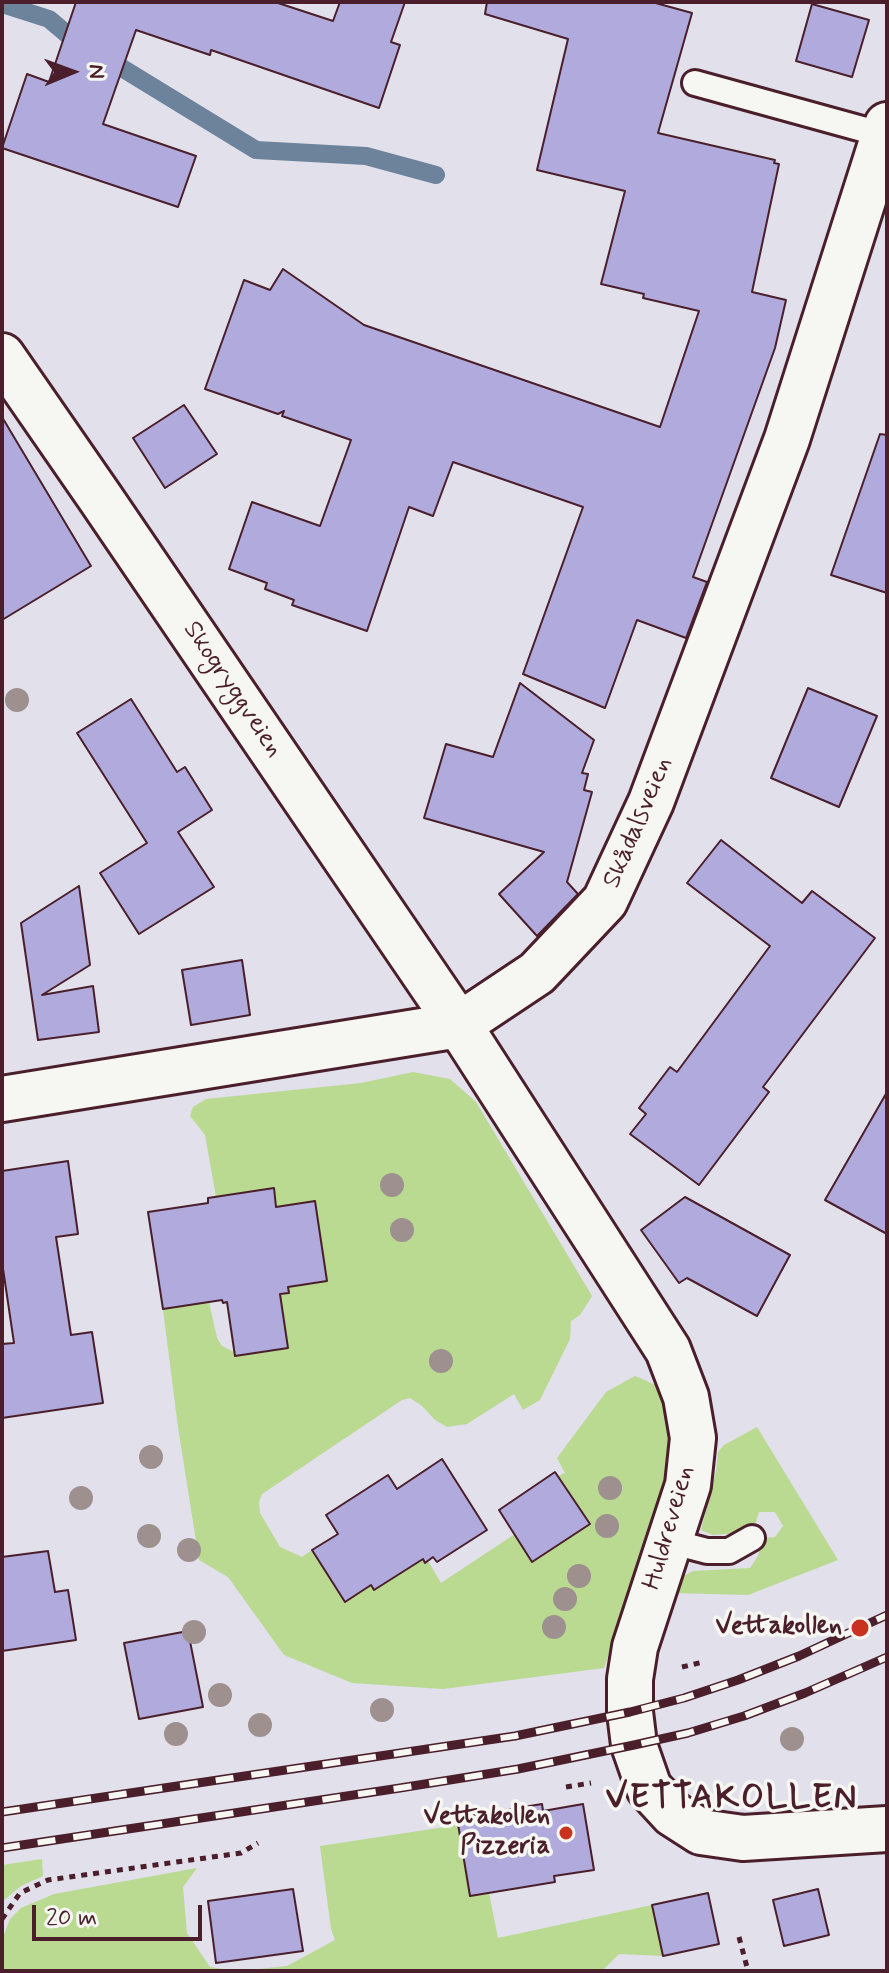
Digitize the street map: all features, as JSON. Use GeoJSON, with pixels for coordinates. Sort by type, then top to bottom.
{"type":"FeatureCollection","features":[{"type":"Feature","properties":{"kind":"street","name":"Skådalsveien"},"geometry":{"type":"LineString","coordinates":[[2,1099],[459,1025],[537,973],[605,901],[651,802],[787,439],[885,130]]}},
{"type":"Feature","properties":{"kind":"street","name":"Skogryggveien"},"geometry":{"type":"LineString","coordinates":[[2,356],[459,1025]]}},
{"type":"Feature","properties":{"kind":"street","name":"Huldreveien"},"geometry":{"type":"LineString","coordinates":[[459,1025],[668,1350],[686,1397],[693,1438],[688,1485],[635,1647],[630,1679],[634,1745],[649,1788],[673,1814],[701,1832],[743,1838],[887,1829]]}},
{"type":"Feature","properties":{"kind":"lane"},"geometry":{"type":"LineString","coordinates":[[695,83],[885,130]]}},
{"type":"Feature","properties":{"kind":"lane"},"geometry":{"type":"LineString","coordinates":[[669,1541],[707,1551],[729,1551],[752,1538]]}},
{"type":"Feature","properties":{"kind":"path"},"geometry":{"type":"LineString","coordinates":[[2,1919],[20,1893],[48,1880],[241,1853],[258,1843]]}},
{"type":"Feature","properties":{"kind":"path"},"geometry":{"type":"LineString","coordinates":[[739,1937],[748,1971]]}},
{"type":"Feature","properties":{"kind":"green space"},"geometry":{"type":"Polygon","coordinates":[[[413,1072],[450,1079],[476,1102],[592,1296],[580,1315],[571,1321],[570,1339],[540,1400],[523,1410],[514,1394],[467,1424],[447,1427],[410,1398],[402,1400],[262,1494],[260,1513],[280,1547],[302,1557],[312,1550],[345,1601],[371,1585],[375,1590],[423,1559],[428,1561],[441,1583],[515,1534],[558,1476],[565,1473],[557,1458],[606,1392],[635,1376],[658,1386],[671,1422],[669,1462],[663,1493],[604,1668],[443,1689],[352,1683],[284,1655],[228,1577],[199,1560],[161,1294],[209,1302],[217,1338],[236,1356],[288,1348],[279,1295],[289,1293],[288,1287],[327,1280],[315,1201],[276,1207],[274,1189],[216,1197],[205,1135],[190,1116],[193,1107],[206,1099],[361,1083],[413,1072]]]}},
{"type":"Feature","properties":{"kind":"green space"},"geometry":{"type":"Polygon","coordinates":[[[757,1427],[838,1560],[748,1595],[675,1593],[678,1579],[693,1571],[750,1568],[758,1556],[763,1538],[775,1537],[783,1526],[775,1512],[759,1512],[755,1525],[739,1533],[713,1535],[701,1530],[718,1452],[724,1445],[757,1427]]]}},
{"type":"Feature","properties":{"kind":"green space"},"geometry":{"type":"Polygon","coordinates":[[[458,1825],[470,1896],[489,1893],[498,1938],[652,1905],[663,1956],[619,1954],[602,1971],[239,1971],[287,1966],[335,1940],[320,1846],[458,1825]]]}},
{"type":"Feature","properties":{"kind":"green space"},"geometry":{"type":"Polygon","coordinates":[[[42,1859],[43,1876],[21,1886],[2,1902],[2,1865],[42,1859]]]}},
{"type":"Feature","properties":{"kind":"green space"},"geometry":{"type":"Polygon","coordinates":[[[197,1868],[183,1887],[187,1933],[210,1967],[238,1971],[2,1971],[2,1940],[10,1919],[21,1908],[54,1894],[197,1868]]]}},
{"type":"Feature","properties":{"kind":"building"},"geometry":{"type":"Polygon","coordinates":[[[76,2],[275,2],[333,21],[340,2],[405,2],[391,42],[400,45],[379,108],[211,50],[210,55],[136,30],[103,124],[196,156],[178,207],[2,148],[27,74],[49,82],[76,2]]]}},
{"type":"Feature","properties":{"kind":"building"},"geometry":{"type":"Polygon","coordinates":[[[487,2],[652,2],[692,13],[658,133],[775,160],[774,163],[779,164],[752,292],[786,300],[775,348],[693,577],[707,582],[686,638],[637,620],[605,708],[523,674],[583,507],[453,462],[433,516],[409,507],[367,631],[292,605],[294,600],[265,589],[267,583],[229,569],[252,502],[320,526],[351,440],[282,416],[284,411],[278,414],[205,389],[244,280],[270,290],[283,269],[364,325],[660,427],[699,311],[601,284],[625,191],[537,170],[568,39],[485,14],[487,2]]]}},
{"type":"Feature","properties":{"kind":"building"},"geometry":{"type":"Polygon","coordinates":[[[812,4],[869,20],[852,77],[796,61],[812,4]]]}},
{"type":"Feature","properties":{"kind":"building"},"geometry":{"type":"Polygon","coordinates":[[[184,405],[217,454],[165,488],[133,438],[184,405]]]}},
{"type":"Feature","properties":{"kind":"building"},"geometry":{"type":"Polygon","coordinates":[[[2,417],[91,566],[2,620],[2,417]]]}},
{"type":"Feature","properties":{"kind":"building"},"geometry":{"type":"Polygon","coordinates":[[[880,434],[887,435],[887,593],[831,575],[880,434]]]}},
{"type":"Feature","properties":{"kind":"building"},"geometry":{"type":"Polygon","coordinates":[[[520,683],[594,740],[582,773],[588,774],[584,790],[592,792],[567,882],[578,894],[537,936],[499,894],[544,852],[424,818],[446,744],[493,757],[520,683]]]}},
{"type":"Feature","properties":{"kind":"building"},"geometry":{"type":"Polygon","coordinates":[[[808,688],[877,716],[839,807],[771,778],[808,688]]]}},
{"type":"Feature","properties":{"kind":"building"},"geometry":{"type":"Polygon","coordinates":[[[131,699],[177,772],[185,767],[212,810],[178,832],[214,887],[139,934],[100,873],[147,843],[77,733],[131,699]]]}},
{"type":"Feature","properties":{"kind":"building"},"geometry":{"type":"Polygon","coordinates":[[[721,840],[802,903],[812,891],[875,938],[763,1087],[769,1092],[699,1185],[630,1134],[646,1114],[639,1108],[670,1067],[677,1072],[770,946],[687,883],[721,840]]]}},
{"type":"Feature","properties":{"kind":"building"},"geometry":{"type":"Polygon","coordinates":[[[79,886],[90,965],[42,995],[93,986],[99,1032],[38,1040],[21,923],[79,886]]]}},
{"type":"Feature","properties":{"kind":"building"},"geometry":{"type":"Polygon","coordinates":[[[242,960],[250,1015],[191,1025],[182,970],[242,960]]]}},
{"type":"Feature","properties":{"kind":"building"},"geometry":{"type":"Polygon","coordinates":[[[887,1092],[887,1234],[825,1200],[887,1092]]]}},
{"type":"Feature","properties":{"kind":"building"},"geometry":{"type":"Polygon","coordinates":[[[68,1161],[78,1234],[56,1237],[71,1335],[92,1332],[103,1403],[2,1418],[2,1344],[14,1343],[2,1262],[2,1171],[68,1161]]]}},
{"type":"Feature","properties":{"kind":"building"},"geometry":{"type":"Polygon","coordinates":[[[274,1188],[276,1207],[315,1201],[327,1281],[288,1287],[289,1293],[280,1294],[288,1348],[235,1356],[227,1302],[223,1303],[222,1300],[163,1309],[148,1212],[208,1203],[208,1198],[274,1188]]]}},
{"type":"Feature","properties":{"kind":"building"},"geometry":{"type":"Polygon","coordinates":[[[685,1197],[790,1255],[757,1316],[687,1278],[679,1283],[641,1230],[685,1197]]]}},
{"type":"Feature","properties":{"kind":"building"},"geometry":{"type":"Polygon","coordinates":[[[442,1459],[487,1530],[437,1562],[433,1557],[425,1563],[423,1559],[374,1590],[371,1585],[345,1602],[312,1550],[338,1534],[326,1515],[388,1475],[397,1489],[442,1459]]]}},
{"type":"Feature","properties":{"kind":"building"},"geometry":{"type":"Polygon","coordinates":[[[555,1472],[590,1524],[532,1562],[499,1510],[555,1472]]]}},
{"type":"Feature","properties":{"kind":"building"},"geometry":{"type":"Polygon","coordinates":[[[48,1551],[55,1592],[68,1590],[76,1640],[2,1651],[2,1557],[48,1551]]]}},
{"type":"Feature","properties":{"kind":"building"},"geometry":{"type":"Polygon","coordinates":[[[188,1631],[203,1707],[139,1719],[124,1643],[188,1631]]]}},
{"type":"Feature","properties":{"kind":"building"},"geometry":{"type":"Polygon","coordinates":[[[542,1804],[543,1811],[583,1804],[594,1870],[554,1876],[555,1882],[470,1896],[457,1818],[542,1804]]]}},
{"type":"Feature","properties":{"kind":"building"},"geometry":{"type":"Polygon","coordinates":[[[293,1889],[303,1951],[216,1963],[208,1901],[293,1889]]]}},
{"type":"Feature","properties":{"kind":"building"},"geometry":{"type":"Polygon","coordinates":[[[818,1889],[829,1935],[784,1946],[773,1900],[818,1889]]]}},
{"type":"Feature","properties":{"kind":"building"},"geometry":{"type":"Polygon","coordinates":[[[708,1893],[719,1944],[663,1956],[652,1905],[708,1893]]]}},
{"type":"Feature","properties":{"kind":"waterway"},"geometry":{"type":"LineString","coordinates":[[2,4],[49,19],[68,35],[256,150],[366,156],[436,175]]}},
{"type":"Feature","properties":{"kind":"railway"},"geometry":{"type":"LineString","coordinates":[[2,1812],[515,1736],[630,1712],[738,1680],[887,1615]]}},
{"type":"Feature","properties":{"kind":"railway"},"geometry":{"type":"LineString","coordinates":[[2,1848],[518,1769],[634,1745],[744,1716],[887,1657]]}},
{"type":"Feature","properties":{"kind":"place","name":"Vettakollen"},"geometry":{"type":"Point","coordinates":[860,1628]}},
{"type":"Feature","properties":{"kind":"place","name":"Vettakollen Pizzeria"},"geometry":{"type":"Point","coordinates":[566,1833]}},
{"type":"Feature","properties":{"kind":"district","name":"VETTAKOLLEN"},"geometry":{"type":"Point","coordinates":[732,1800]}}]}
